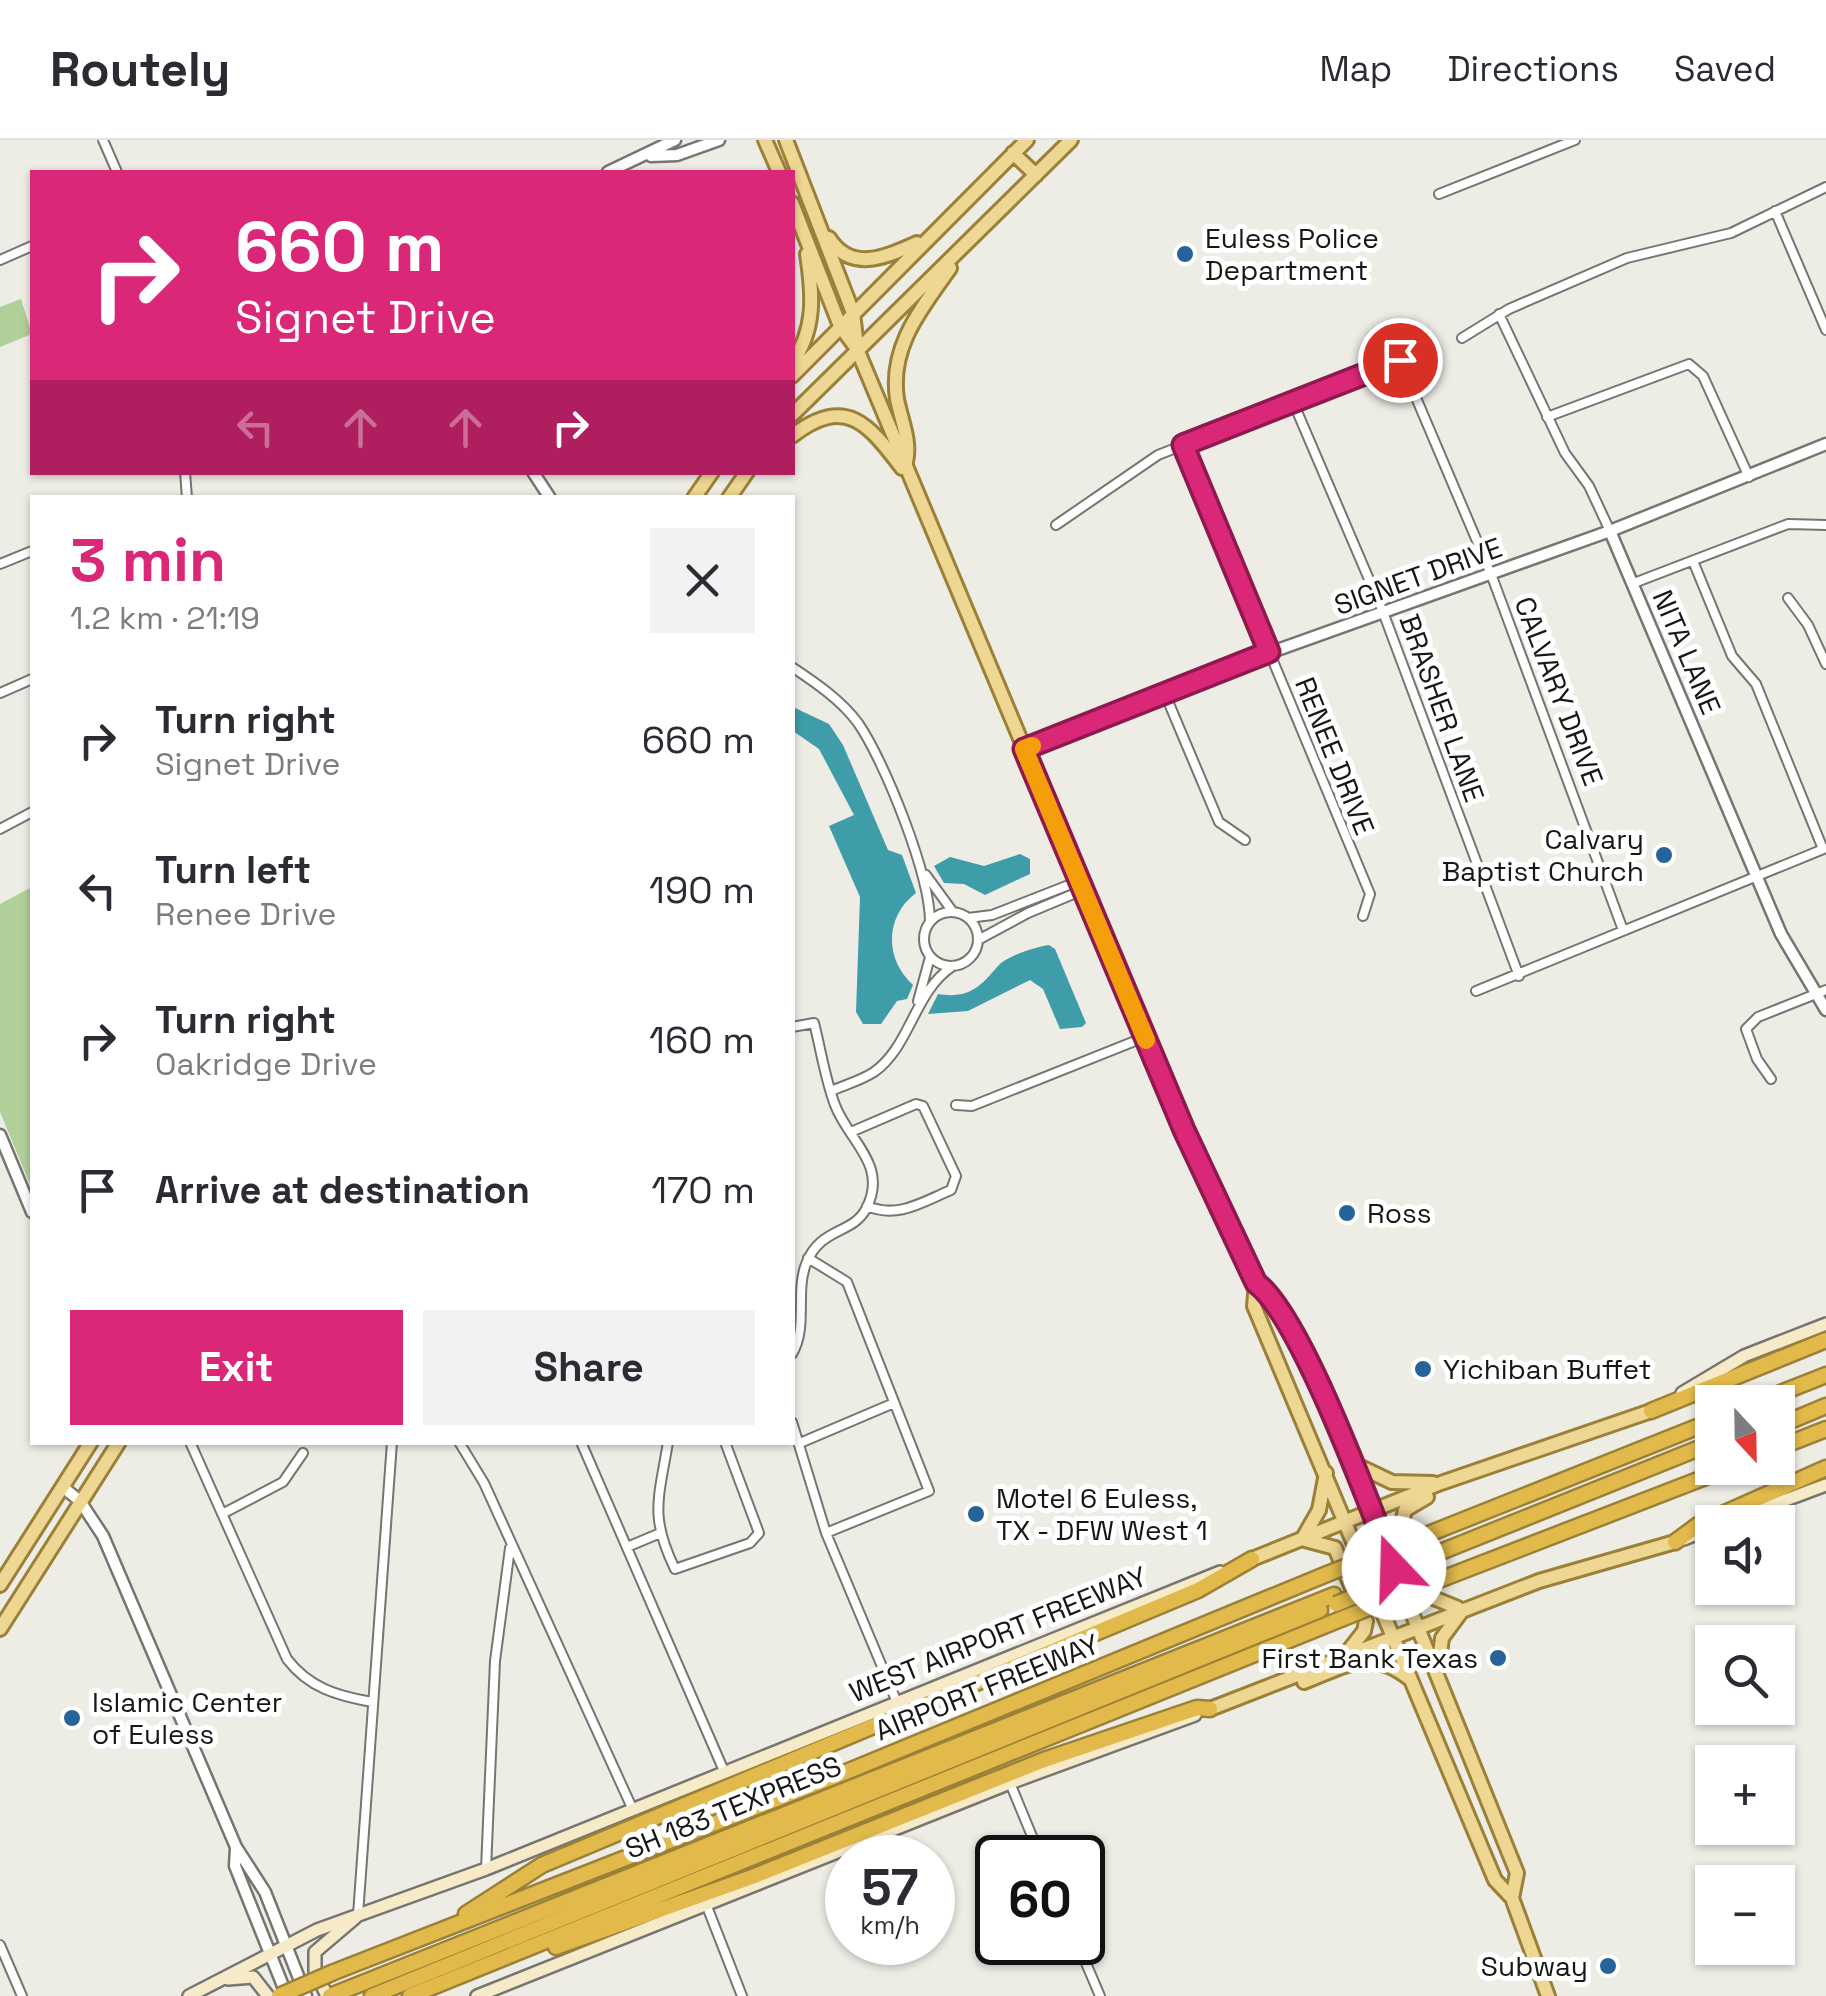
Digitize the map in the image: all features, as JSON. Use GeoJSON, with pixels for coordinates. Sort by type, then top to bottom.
{"type":"FeatureCollection","features":[{"type":"Feature","properties":{"kind":"highway"},"geometry":{"type":"LineString","coordinates":[[1651,1411],[1826,1340]]}},
{"type":"Feature","properties":{"kind":"highway"},"geometry":{"type":"LineString","coordinates":[[1795,1388],[1826,1376]]}},
{"type":"Feature","properties":{"kind":"highway"},"geometry":{"type":"LineString","coordinates":[[1795,1409],[1826,1397]]}},
{"type":"Feature","properties":{"kind":"highway"},"geometry":{"type":"LineString","coordinates":[[1795,1419],[1826,1406]]}},
{"type":"Feature","properties":{"kind":"highway","name":"AIRPORT FREEWAY"},"geometry":{"type":"LineString","coordinates":[[283,1996],[334,1972],[851,1770],[1695,1428]]}},
{"type":"Feature","properties":{"kind":"highway"},"geometry":{"type":"LineString","coordinates":[[1795,1441],[1826,1429]]}},
{"type":"Feature","properties":{"kind":"highway","name":"SH 183 TEXPRESS"},"geometry":{"type":"LineString","coordinates":[[1430,1561],[1695,1449]]}},
{"type":"Feature","properties":{"kind":"highway","name":"SH 183 TEXPRESS"},"geometry":{"type":"LineString","coordinates":[[332,1995],[1695,1459]]}},
{"type":"Feature","properties":{"kind":"highway"},"geometry":{"type":"LineString","coordinates":[[1675,1542],[1698,1525],[1826,1468]]}},
{"type":"Feature","properties":{"kind":"highway"},"geometry":{"type":"LineString","coordinates":[[410,1996],[1439,1580],[1695,1481]]}},
{"type":"Feature","properties":{"kind":"highway"},"geometry":{"type":"LineString","coordinates":[[438,1931],[542,1865],[1198,1590],[1252,1559]]}},
{"type":"Feature","properties":{"kind":"highway","name":"SH 183 TEXPRESS"},"geometry":{"type":"LineString","coordinates":[[372,1996],[1335,1599]]}},
{"type":"Feature","properties":{"kind":"highway"},"geometry":{"type":"LineString","coordinates":[[430,1996],[752,1877],[1028,1766],[1196,1708],[1210,1710]]}},
{"type":"Feature","properties":{"kind":"main road"},"geometry":{"type":"LineString","coordinates":[[765,140],[778,170]]}},
{"type":"Feature","properties":{"kind":"main road"},"geometry":{"type":"LineString","coordinates":[[786,140],[853,313],[857,350]]}},
{"type":"Feature","properties":{"kind":"main road"},"geometry":{"type":"LineString","coordinates":[[795,373],[1027,140]]}},
{"type":"Feature","properties":{"kind":"main road"},"geometry":{"type":"LineString","coordinates":[[795,411],[1070,140]]}},
{"type":"Feature","properties":{"kind":"main road"},"geometry":{"type":"LineString","coordinates":[[1013,153],[1036,175]]}},
{"type":"Feature","properties":{"kind":"main road"},"geometry":{"type":"LineString","coordinates":[[795,211],[840,326],[857,350],[906,464],[1145,1037],[1256,1283],[1273,1296],[1372,1511],[1517,1873],[1512,1898]]}},
{"type":"Feature","properties":{"kind":"main road"},"geometry":{"type":"LineString","coordinates":[[813,214],[833,245],[850,257],[879,259],[924,241]]}},
{"type":"Feature","properties":{"kind":"main road"},"geometry":{"type":"LineString","coordinates":[[795,359],[807,338],[812,312],[802,227]]}},
{"type":"Feature","properties":{"kind":"main road"},"geometry":{"type":"LineString","coordinates":[[906,464],[909,450],[896,384],[901,346],[967,244]]}},
{"type":"Feature","properties":{"kind":"main road"},"geometry":{"type":"LineString","coordinates":[[795,434],[830,417],[859,419],[874,430],[913,482]]}},
{"type":"Feature","properties":{"kind":"main road"},"geometry":{"type":"LineString","coordinates":[[1256,1283],[1254,1306],[1348,1521],[1495,1880],[1512,1898],[1548,1996]]}},
{"type":"Feature","properties":{"kind":"main road","name":"WEST AIRPORT FREEWAY"},"geometry":{"type":"LineString","coordinates":[[189,1996],[286,1944],[358,1914],[486,1869],[896,1700],[1447,1481],[1651,1411],[1744,1356],[1826,1324]]}},
{"type":"Feature","properties":{"kind":"main road"},"geometry":{"type":"LineString","coordinates":[[0,1585],[89,1445]]}},
{"type":"Feature","properties":{"kind":"main road"},"geometry":{"type":"LineString","coordinates":[[0,1628],[117,1445]]}},
{"type":"Feature","properties":{"kind":"main road"},"geometry":{"type":"LineString","coordinates":[[1351,1463],[1392,1482],[1447,1481]]}},
{"type":"Feature","properties":{"kind":"main road"},"geometry":{"type":"LineString","coordinates":[[1326,1471],[1319,1510],[1302,1540],[1335,1548],[1366,1621],[1364,1631],[1345,1656]]}},
{"type":"Feature","properties":{"kind":"main road"},"geometry":{"type":"LineString","coordinates":[[1447,1481],[1439,1492],[1418,1500],[1400,1519],[1431,1597],[1445,1606],[1464,1609]]}},
{"type":"Feature","properties":{"kind":"main road"},"geometry":{"type":"LineString","coordinates":[[1772,1505],[1826,1485]]}},
{"type":"Feature","properties":{"kind":"main road"},"geometry":{"type":"LineString","coordinates":[[477,1996],[1394,1635],[1539,1581],[1695,1534]]}},
{"type":"Feature","properties":{"kind":"main road"},"geometry":{"type":"LineString","coordinates":[[1438,1673],[1442,1638],[1464,1609]]}},
{"type":"Feature","properties":{"kind":"main road"},"geometry":{"type":"LineString","coordinates":[[1272,1686],[1293,1686],[1364,1660],[1381,1661],[1413,1681]]}},
{"type":"Feature","properties":{"kind":"main road"},"geometry":{"type":"LineString","coordinates":[[332,1995],[315,1971],[315,1952],[358,1914]]}},
{"type":"Feature","properties":{"kind":"main road"},"geometry":{"type":"LineString","coordinates":[[216,1981],[252,1977],[268,1996]]}},
{"type":"Feature","properties":{"kind":"street"},"geometry":{"type":"LineString","coordinates":[[103,140],[117,170]]}},
{"type":"Feature","properties":{"kind":"street"},"geometry":{"type":"LineString","coordinates":[[613,170],[650,156],[675,140]]}},
{"type":"Feature","properties":{"kind":"street"},"geometry":{"type":"LineString","coordinates":[[650,156],[677,154],[718,140]]}},
{"type":"Feature","properties":{"kind":"street"},"geometry":{"type":"LineString","coordinates":[[1438,194],[1575,140]]}},
{"type":"Feature","properties":{"kind":"street"},"geometry":{"type":"LineString","coordinates":[[1462,338],[1498,314],[1627,258],[1730,233],[1826,187]]}},
{"type":"Feature","properties":{"kind":"street"},"geometry":{"type":"LineString","coordinates":[[1775,211],[1826,330]]}},
{"type":"Feature","properties":{"kind":"street"},"geometry":{"type":"LineString","coordinates":[[0,260],[30,247]]}},
{"type":"Feature","properties":{"kind":"street","name":"NITA LANE"},"geometry":{"type":"LineString","coordinates":[[1498,314],[1547,416],[1610,530],[1756,876],[1821,992],[1826,1010]]}},
{"type":"Feature","properties":{"kind":"street","name":"CALVARY DRIVE"},"geometry":{"type":"LineString","coordinates":[[1293,402],[1400,360],[1491,574],[1623,930]]}},
{"type":"Feature","properties":{"kind":"street"},"geometry":{"type":"LineString","coordinates":[[1547,416],[1690,364],[1703,376],[1749,477]]}},
{"type":"Feature","properties":{"kind":"street"},"geometry":{"type":"LineString","coordinates":[[1056,526],[1158,455],[1293,402]]}},
{"type":"Feature","properties":{"kind":"street","name":"BRASHER LANE"},"geometry":{"type":"LineString","coordinates":[[1293,402],[1383,612],[1519,976]]}},
{"type":"Feature","properties":{"kind":"street","name":"SIGNET DRIVE"},"geometry":{"type":"LineString","coordinates":[[1024,749],[1269,652],[1610,530],[1826,444]]}},
{"type":"Feature","properties":{"kind":"street","name":"RENEE DRIVE"},"geometry":{"type":"LineString","coordinates":[[1183,445],[1370,894],[1363,916]]}},
{"type":"Feature","properties":{"kind":"street"},"geometry":{"type":"LineString","coordinates":[[1634,583],[1788,524],[1826,525]]}},
{"type":"Feature","properties":{"kind":"street"},"geometry":{"type":"LineString","coordinates":[[0,564],[30,552]]}},
{"type":"Feature","properties":{"kind":"street"},"geometry":{"type":"LineString","coordinates":[[1476,992],[1824,849],[1756,684],[1732,656],[1693,561]]}},
{"type":"Feature","properties":{"kind":"street"},"geometry":{"type":"LineString","coordinates":[[1788,598],[1808,625],[1826,664]]}},
{"type":"Feature","properties":{"kind":"street"},"geometry":{"type":"LineString","coordinates":[[795,669],[849,712],[868,740],[922,867],[953,912],[968,918],[992,915],[1081,886]]}},
{"type":"Feature","properties":{"kind":"street"},"geometry":{"type":"LineString","coordinates":[[0,693],[30,681]]}},
{"type":"Feature","properties":{"kind":"street"},"geometry":{"type":"LineString","coordinates":[[1165,694],[1219,822],[1245,840]]}},
{"type":"Feature","properties":{"kind":"street"},"geometry":{"type":"LineString","coordinates":[[0,829],[30,813]]}},
{"type":"Feature","properties":{"kind":"street"},"geometry":{"type":"LineString","coordinates":[[915,1010],[930,957],[924,935],[930,922],[922,867]]}},
{"type":"Feature","properties":{"kind":"street"},"geometry":{"type":"LineString","coordinates":[[831,1091],[873,1072],[890,1057],[915,1010],[936,982],[973,955],[978,940],[1081,886]]}},
{"type":"Feature","properties":{"kind":"street"},"geometry":{"type":"LineString","coordinates":[[930,922],[953,912]]}},
{"type":"Feature","properties":{"kind":"street"},"geometry":{"type":"LineString","coordinates":[[968,918],[978,940]]}},
{"type":"Feature","properties":{"kind":"street"},"geometry":{"type":"LineString","coordinates":[[930,957],[953,966]]}},
{"type":"Feature","properties":{"kind":"street"},"geometry":{"type":"LineString","coordinates":[[1771,1079],[1756,1059],[1746,1029],[1758,1017],[1821,992]]}},
{"type":"Feature","properties":{"kind":"street"},"geometry":{"type":"LineString","coordinates":[[795,1026],[814,1023],[831,1091],[872,1169],[874,1190],[855,1222],[820,1239],[808,1258],[798,1289],[800,1322],[795,1342]]}},
{"type":"Feature","properties":{"kind":"street"},"geometry":{"type":"LineString","coordinates":[[956,1105],[972,1106],[1145,1037]]}},
{"type":"Feature","properties":{"kind":"street"},"geometry":{"type":"LineString","coordinates":[[851,1132],[916,1104],[923,1106],[956,1181],[951,1190],[902,1212],[881,1212],[867,1206]]}},
{"type":"Feature","properties":{"kind":"street"},"geometry":{"type":"LineString","coordinates":[[0,1135],[30,1207]]}},
{"type":"Feature","properties":{"kind":"street"},"geometry":{"type":"LineString","coordinates":[[808,1258],[847,1282],[928,1491],[826,1533]]}},
{"type":"Feature","properties":{"kind":"street"},"geometry":{"type":"LineString","coordinates":[[800,1443],[894,1403]]}},
{"type":"Feature","properties":{"kind":"street"},"geometry":{"type":"LineString","coordinates":[[795,1430],[826,1533],[896,1700]]}},
{"type":"Feature","properties":{"kind":"street"},"geometry":{"type":"LineString","coordinates":[[191,1445],[280,1646],[295,1669],[331,1694],[372,1702]]}},
{"type":"Feature","properties":{"kind":"street"},"geometry":{"type":"LineString","coordinates":[[358,1914],[392,1445]]}},
{"type":"Feature","properties":{"kind":"street"},"geometry":{"type":"LineString","coordinates":[[461,1445],[484,1483],[510,1548],[632,1810]]}},
{"type":"Feature","properties":{"kind":"street"},"geometry":{"type":"LineString","coordinates":[[582,1445],[724,1771]]}},
{"type":"Feature","properties":{"kind":"street"},"geometry":{"type":"LineString","coordinates":[[668,1445],[656,1518],[658,1534],[675,1569],[750,1543],[759,1533],[726,1445]]}},
{"type":"Feature","properties":{"kind":"street"},"geometry":{"type":"LineString","coordinates":[[222,1514],[283,1482],[303,1453]]}},
{"type":"Feature","properties":{"kind":"street"},"geometry":{"type":"LineString","coordinates":[[64,1488],[80,1500],[103,1536],[236,1847],[265,1892],[306,1996]]}},
{"type":"Feature","properties":{"kind":"street"},"geometry":{"type":"LineString","coordinates":[[626,1547],[658,1534]]}},
{"type":"Feature","properties":{"kind":"street"},"geometry":{"type":"LineString","coordinates":[[486,1869],[495,1661],[510,1548]]}},
{"type":"Feature","properties":{"kind":"street"},"geometry":{"type":"LineString","coordinates":[[1010,1784],[1032,1835]]}},
{"type":"Feature","properties":{"kind":"street"},"geometry":{"type":"LineString","coordinates":[[236,1847],[235,1866],[270,1952],[283,1996]]}},
{"type":"Feature","properties":{"kind":"street"},"geometry":{"type":"LineString","coordinates":[[706,1904],[742,1996]]}},
{"type":"Feature","properties":{"kind":"street"},"geometry":{"type":"LineString","coordinates":[[0,1945],[22,1996]]}},
{"type":"Feature","properties":{"kind":"street"},"geometry":{"type":"LineString","coordinates":[[1087,1965],[1100,1996]]}},
{"type":"Feature","properties":{"kind":"green space"},"geometry":{"type":"Polygon","coordinates":[[[21,299],[30,335],[0,347],[0,307],[21,299]]]}},
{"type":"Feature","properties":{"kind":"green space"},"geometry":{"type":"Polygon","coordinates":[[[30,888],[30,1184],[0,1112],[0,904],[30,888]]]}},
{"type":"Feature","properties":{"kind":"water"},"geometry":{"type":"Polygon","coordinates":[[[795,708],[829,724],[843,745],[888,850],[902,855],[916,893],[898,913],[892,938],[897,963],[913,985],[907,999],[897,1001],[881,1024],[863,1024],[856,1012],[860,897],[829,826],[854,815],[819,749],[795,732],[795,708]]]}},
{"type":"Feature","properties":{"kind":"water"},"geometry":{"type":"Polygon","coordinates":[[[1020,854],[1030,859],[1030,874],[985,895],[964,884],[944,883],[934,866],[950,857],[984,866],[1020,854]]]}},
{"type":"Feature","properties":{"kind":"water"},"geometry":{"type":"Polygon","coordinates":[[[1049,945],[1055,949],[1086,1023],[1082,1027],[1060,1029],[1043,989],[1030,980],[968,1011],[928,1014],[938,994],[966,993],[1008,959],[1049,945]]]}},
{"type":"Feature","properties":{"kind":"slow traffic"},"geometry":{"type":"LineString","coordinates":[[1032,746],[1024,749],[1146,1040]]}},
{"type":"Feature","properties":{"kind":"place","name":"Euless Police Department"},"geometry":{"type":"Point","coordinates":[1185,254]}},
{"type":"Feature","properties":{"kind":"place","name":"Calvary Baptist Church"},"geometry":{"type":"Point","coordinates":[1664,855]}},
{"type":"Feature","properties":{"kind":"place","name":"Ross"},"geometry":{"type":"Point","coordinates":[1347,1213]}},
{"type":"Feature","properties":{"kind":"place","name":"Yichiban Buffet"},"geometry":{"type":"Point","coordinates":[1423,1369]}},
{"type":"Feature","properties":{"kind":"place","name":"Motel 6 Euless, TX - DFW West 1"},"geometry":{"type":"Point","coordinates":[976,1514]}},
{"type":"Feature","properties":{"kind":"place","name":"First Bank Texas"},"geometry":{"type":"Point","coordinates":[1498,1658]}},
{"type":"Feature","properties":{"kind":"place","name":"Islamic Center of Euless"},"geometry":{"type":"Point","coordinates":[72,1718]}},
{"type":"Feature","properties":{"kind":"place","name":"Subway"},"geometry":{"type":"Point","coordinates":[1608,1966]}},
{"type":"Feature","properties":{"kind":"route"},"geometry":{"type":"LineString","coordinates":[[1394,1568],[1338,1430],[1273,1296],[1256,1283],[1192,1148],[1024,749],[1269,652],[1183,445],[1400,360]]}}]}
